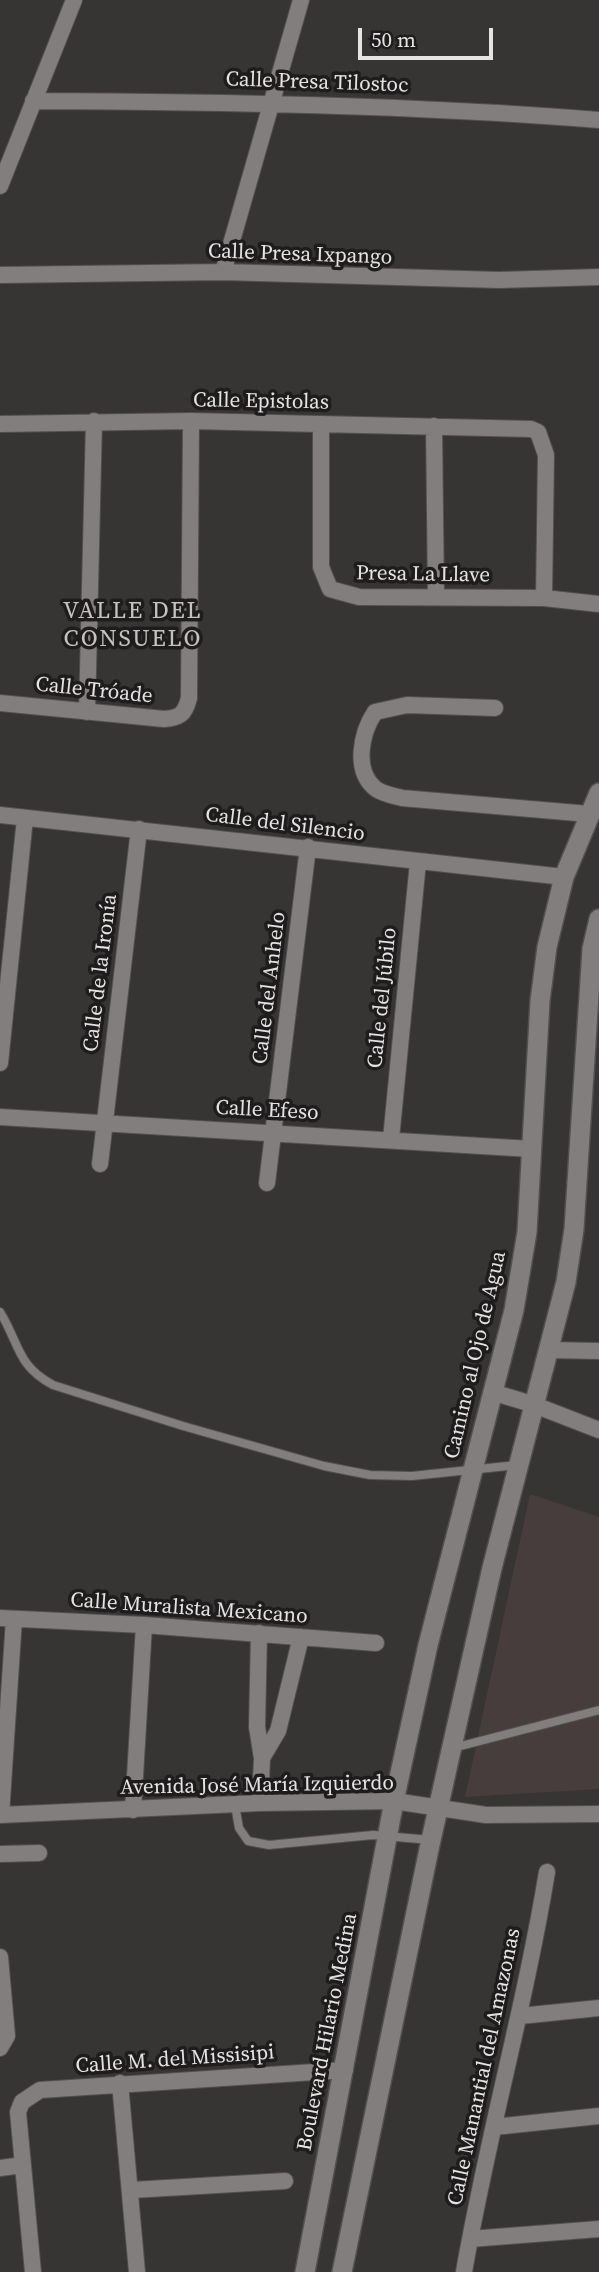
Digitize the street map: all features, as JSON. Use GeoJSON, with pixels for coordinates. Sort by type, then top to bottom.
{"type":"FeatureCollection","features":[{"type":"Feature","properties":{"kind":"street"},"geometry":{"type":"LineString","coordinates":[[0,186],[74,0]]}},
{"type":"Feature","properties":{"kind":"street"},"geometry":{"type":"LineString","coordinates":[[223,272],[301,0]]}},
{"type":"Feature","properties":{"kind":"street","name":"Calle Presa Tilostoc"},"geometry":{"type":"LineString","coordinates":[[33,101],[273,102],[458,108],[599,120]]}},
{"type":"Feature","properties":{"kind":"street","name":"Calle Presa Ixpango"},"geometry":{"type":"LineString","coordinates":[[0,275],[223,272],[458,280],[599,277]]}},
{"type":"Feature","properties":{"kind":"street"},"geometry":{"type":"LineString","coordinates":[[87,712],[94,421]]}},
{"type":"Feature","properties":{"kind":"street","name":"Calle Epistolas"},"geometry":{"type":"LineString","coordinates":[[0,424],[191,421],[520,427],[538,432],[546,455],[544,598]]}},
{"type":"Feature","properties":{"kind":"street","name":"Calle Tróade"},"geometry":{"type":"LineString","coordinates":[[0,703],[164,719],[177,718],[185,712],[189,698],[191,421]]}},
{"type":"Feature","properties":{"kind":"street","name":"Presa La Llave"},"geometry":{"type":"LineString","coordinates":[[321,424],[321,567],[330,589],[359,597],[544,598],[599,604]]}},
{"type":"Feature","properties":{"kind":"street"},"geometry":{"type":"LineString","coordinates":[[434,426],[436,597]]}},
{"type":"Feature","properties":{"kind":"street"},"geometry":{"type":"LineString","coordinates":[[495,708],[407,705],[375,712],[365,732],[361,757],[367,776],[375,788],[402,798],[589,814]]}},
{"type":"Feature","properties":{"kind":"street","name":"Camino al Ojo de Agua"},"geometry":{"type":"LineString","coordinates":[[394,1801],[428,1645],[495,1394],[514,1310],[527,1232],[540,1001],[547,947],[564,877],[599,793]]}},
{"type":"Feature","properties":{"kind":"street","name":"Calle del Silencio"},"geometry":{"type":"LineString","coordinates":[[0,815],[564,877]]}},
{"type":"Feature","properties":{"kind":"street"},"geometry":{"type":"LineString","coordinates":[[0,1063],[25,818]]}},
{"type":"Feature","properties":{"kind":"street","name":"Calle de la Ironía"},"geometry":{"type":"LineString","coordinates":[[100,1164],[139,829]]}},
{"type":"Feature","properties":{"kind":"street","name":"Calle del Anhelo"},"geometry":{"type":"LineString","coordinates":[[267,1183],[308,847]]}},
{"type":"Feature","properties":{"kind":"street","name":"Calle del Júbilo"},"geometry":{"type":"LineString","coordinates":[[391,1139],[418,862]]}},
{"type":"Feature","properties":{"kind":"street"},"geometry":{"type":"LineString","coordinates":[[342,2272],[438,1809],[517,1465],[566,1282],[574,1229],[593,1014],[592,949],[599,919]]}},
{"type":"Feature","properties":{"kind":"street","name":"Calle Efeso"},"geometry":{"type":"LineString","coordinates":[[0,1117],[531,1149]]}},
{"type":"Feature","properties":{"kind":"street"},"geometry":{"type":"LineString","coordinates":[[548,1350],[599,1351]]}},
{"type":"Feature","properties":{"kind":"street"},"geometry":{"type":"LineString","coordinates":[[495,1394],[533,1404],[599,1430]]}},
{"type":"Feature","properties":{"kind":"street"},"geometry":{"type":"LineString","coordinates":[[1,1815],[7,1619]]}},
{"type":"Feature","properties":{"kind":"street","name":"Calle Muralista Mexicano"},"geometry":{"type":"LineString","coordinates":[[7,1619],[144,1625],[376,1643]]}},
{"type":"Feature","properties":{"kind":"street"},"geometry":{"type":"LineString","coordinates":[[133,1810],[144,1625]]}},
{"type":"Feature","properties":{"kind":"street"},"geometry":{"type":"LineString","coordinates":[[259,1633],[257,1727],[262,1758],[260,1803]]}},
{"type":"Feature","properties":{"kind":"street"},"geometry":{"type":"LineString","coordinates":[[262,1758],[278,1731],[301,1637]]}},
{"type":"Feature","properties":{"kind":"street","name":"Avenida José María Izquierdo"},"geometry":{"type":"LineString","coordinates":[[1,1815],[260,1803],[394,1801],[486,1815],[599,1814]]}},
{"type":"Feature","properties":{"kind":"street","name":"Boulevard Hilario Medina"},"geometry":{"type":"LineString","coordinates":[[305,2272],[394,1801]]}},
{"type":"Feature","properties":{"kind":"street"},"geometry":{"type":"LineString","coordinates":[[0,1854],[39,1853]]}},
{"type":"Feature","properties":{"kind":"street","name":"Calle Manantial del Amazonas"},"geometry":{"type":"LineString","coordinates":[[464,2272],[520,2016],[547,1872]]}},
{"type":"Feature","properties":{"kind":"street"},"geometry":{"type":"LineString","coordinates":[[0,1957],[7,2036],[0,2048]]}},
{"type":"Feature","properties":{"kind":"street"},"geometry":{"type":"LineString","coordinates":[[520,2016],[599,2008]]}},
{"type":"Feature","properties":{"kind":"street","name":"Calle M. del Missisipi"},"geometry":{"type":"LineString","coordinates":[[23,2165],[18,2112],[22,2102],[40,2090],[345,2070]]}},
{"type":"Feature","properties":{"kind":"street"},"geometry":{"type":"LineString","coordinates":[[120,2083],[138,2272]]}},
{"type":"Feature","properties":{"kind":"street"},"geometry":{"type":"LineString","coordinates":[[494,2127],[599,2116]]}},
{"type":"Feature","properties":{"kind":"street"},"geometry":{"type":"LineString","coordinates":[[0,2168],[23,2165],[33,2272]]}},
{"type":"Feature","properties":{"kind":"street"},"geometry":{"type":"LineString","coordinates":[[132,2190],[285,2181]]}},
{"type":"Feature","properties":{"kind":"street"},"geometry":{"type":"LineString","coordinates":[[470,2239],[599,2229]]}},
{"type":"Feature","properties":{"kind":"lane"},"geometry":{"type":"LineString","coordinates":[[0,1312],[20,1354],[34,1374],[53,1385],[234,1440],[370,1475],[412,1476],[475,1467],[517,1465]]}},
{"type":"Feature","properties":{"kind":"lane"},"geometry":{"type":"LineString","coordinates":[[452,1748],[599,1710]]}},
{"type":"Feature","properties":{"kind":"lane"},"geometry":{"type":"LineString","coordinates":[[235,1805],[239,1828],[248,1841],[269,1845],[389,1835],[431,1840]]}},
{"type":"Feature","properties":{"kind":"shaded area"},"geometry":{"type":"Polygon","coordinates":[[[530,1494],[599,1517],[599,1789],[465,1797],[530,1494]]]}},
{"type":"Feature","properties":{"kind":"district","name":"VALLE DEL CONSUELO"},"geometry":{"type":"Point","coordinates":[133,626]}}]}
